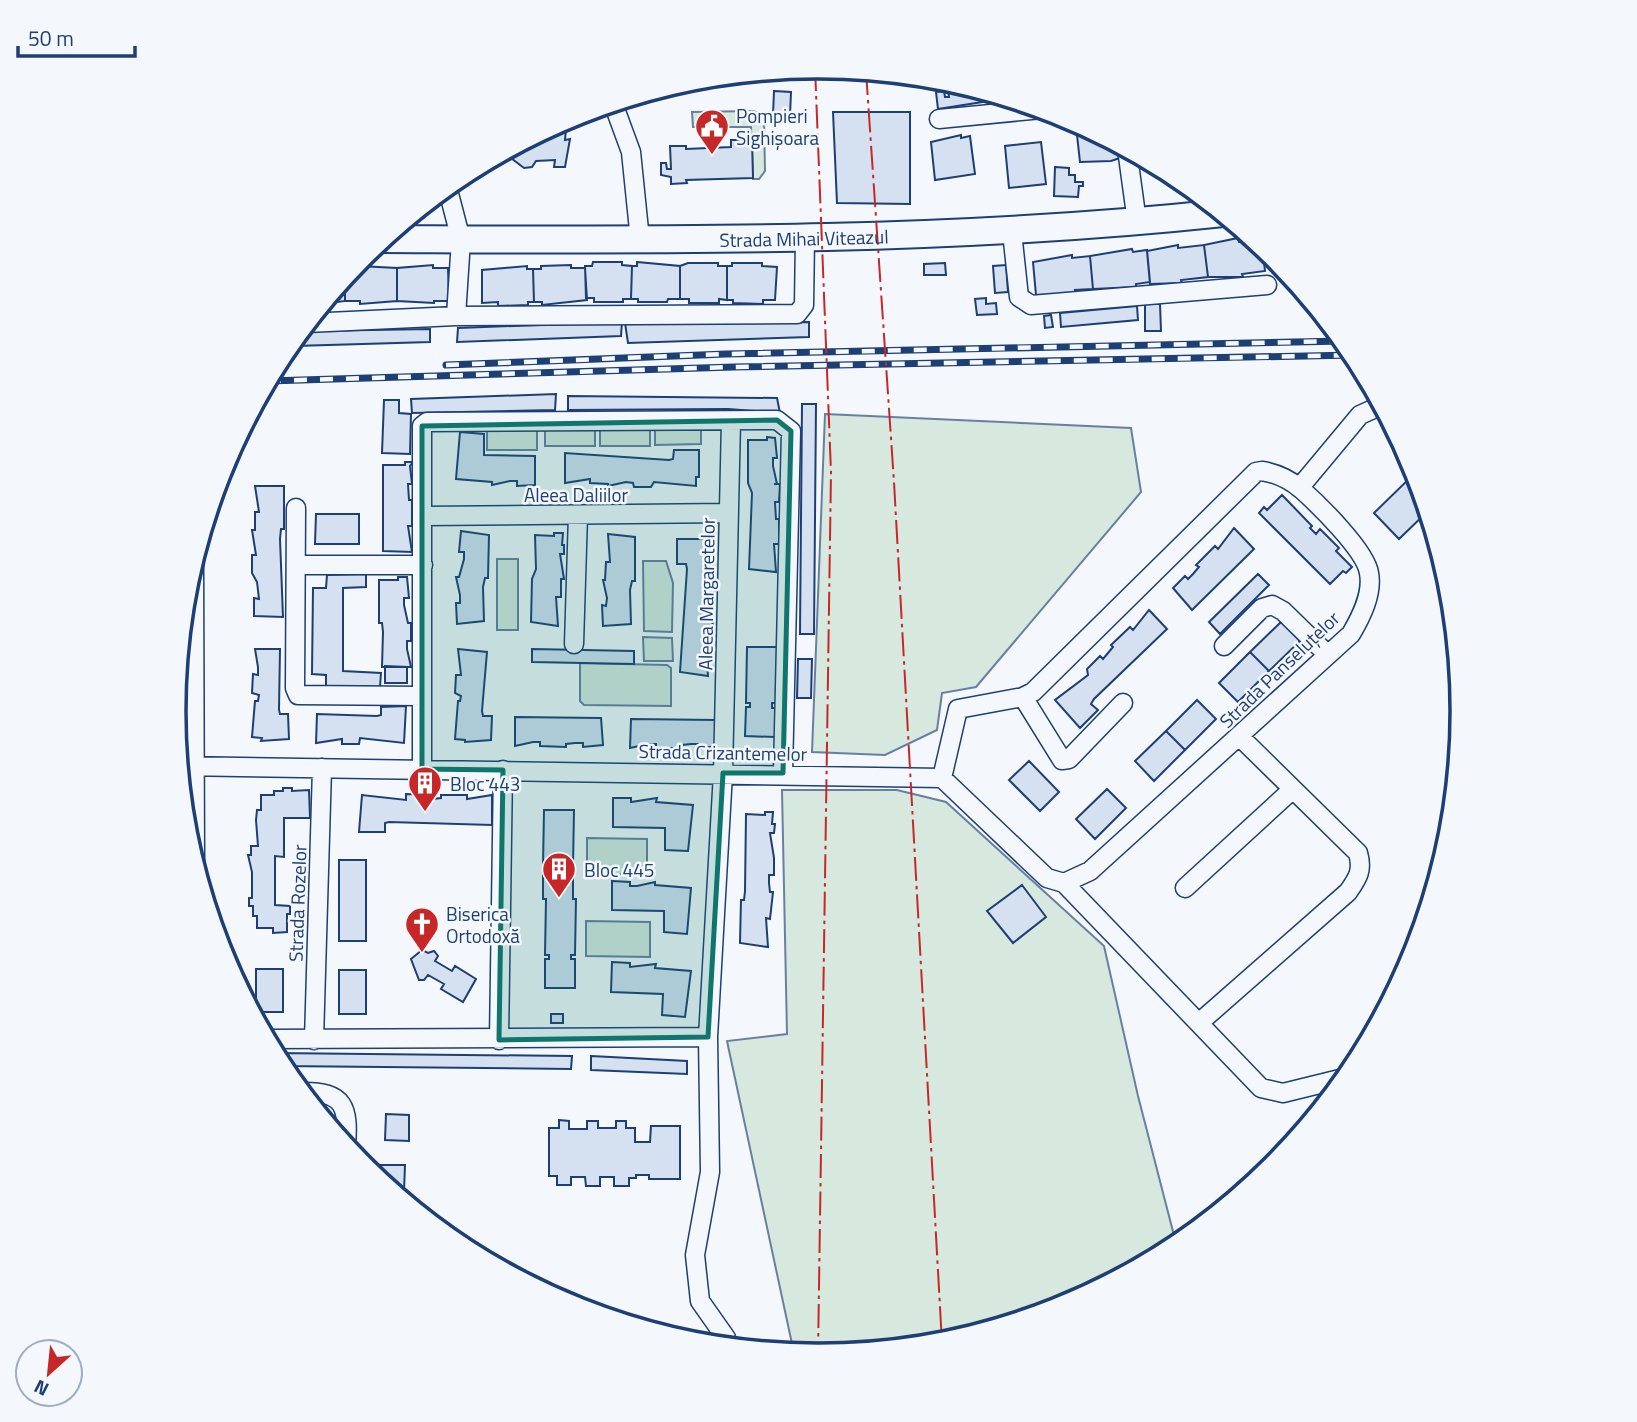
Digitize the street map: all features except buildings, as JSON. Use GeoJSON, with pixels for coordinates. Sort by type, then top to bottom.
{"type":"FeatureCollection","features":[{"type":"Feature","properties":{"kind":"highway","name":"Strada Mihai Viteazul"},"geometry":{"type":"LineString","coordinates":[[398,239],[640,240],[1012,232],[1209,214]]}},
{"type":"Feature","properties":{"kind":"street"},"geometry":{"type":"LineString","coordinates":[[939,119],[1017,111]]}},
{"type":"Feature","properties":{"kind":"street"},"geometry":{"type":"LineString","coordinates":[[616,112],[631,152],[640,240]]}},
{"type":"Feature","properties":{"kind":"street"},"geometry":{"type":"LineString","coordinates":[[1128,160],[1137,222]]}},
{"type":"Feature","properties":{"kind":"street"},"geometry":{"type":"LineString","coordinates":[[450,198],[461,240],[456,316]]}},
{"type":"Feature","properties":{"kind":"street"},"geometry":{"type":"LineString","coordinates":[[1012,232],[1019,297],[1031,305],[1267,285]]}},
{"type":"Feature","properties":{"kind":"street"},"geometry":{"type":"LineString","coordinates":[[320,322],[456,316],[797,314],[802,311],[804,305],[805,238]]}},
{"type":"Feature","properties":{"kind":"street"},"geometry":{"type":"LineString","coordinates":[[1300,487],[1360,415],[1374,409]]}},
{"type":"Feature","properties":{"kind":"street"},"geometry":{"type":"LineString","coordinates":[[422,769],[422,426],[427,422],[777,420],[791,431],[783,773]]}},
{"type":"Feature","properties":{"kind":"street","name":"Aleea Margaretelor"},"geometry":{"type":"LineString","coordinates":[[725,1336],[700,1301],[695,1255],[709,1172],[708,1037],[723,773],[731,421]]}},
{"type":"Feature","properties":{"kind":"street","name":"Strada Panseluțelor"},"geometry":{"type":"LineString","coordinates":[[942,778],[958,709],[1023,697],[1033,692],[1256,472],[1273,472],[1300,487],[1364,557],[1369,573],[1368,594],[1351,634],[1090,871],[1064,883]]}},
{"type":"Feature","properties":{"kind":"street"},"geometry":{"type":"LineString","coordinates":[[296,508],[295,688],[298,695],[422,696]]}},
{"type":"Feature","properties":{"kind":"street","name":"Aleea Daliilor"},"geometry":{"type":"LineString","coordinates":[[423,516],[728,513]]}},
{"type":"Feature","properties":{"kind":"street"},"geometry":{"type":"LineString","coordinates":[[574,644],[578,514]]}},
{"type":"Feature","properties":{"kind":"street"},"geometry":{"type":"LineString","coordinates":[[297,565],[423,565]]}},
{"type":"Feature","properties":{"kind":"street"},"geometry":{"type":"LineString","coordinates":[[1224,646],[1262,608],[1272,605],[1283,611],[1328,655]]}},
{"type":"Feature","properties":{"kind":"street"},"geometry":{"type":"LineString","coordinates":[[188,755],[192,628]]}},
{"type":"Feature","properties":{"kind":"street"},"geometry":{"type":"LineString","coordinates":[[1023,697],[1062,760],[1069,759],[1123,703]]}},
{"type":"Feature","properties":{"kind":"street"},"geometry":{"type":"LineString","coordinates":[[1200,1022],[1348,892],[1359,877],[1362,865],[1358,853],[1239,736]]}},
{"type":"Feature","properties":{"kind":"street","name":"Strada Crizantemelor"},"geometry":{"type":"LineString","coordinates":[[189,766],[783,773],[942,778]]}},
{"type":"Feature","properties":{"kind":"street","name":"Strada Rozelor"},"geometry":{"type":"LineString","coordinates":[[314,1040],[322,768]]}},
{"type":"Feature","properties":{"kind":"street"},"geometry":{"type":"LineString","coordinates":[[499,1040],[503,770]]}},
{"type":"Feature","properties":{"kind":"street"},"geometry":{"type":"LineString","coordinates":[[942,778],[1047,878],[1064,883],[1261,1088],[1283,1093],[1330,1081]]}},
{"type":"Feature","properties":{"kind":"street"},"geometry":{"type":"LineString","coordinates":[[1185,888],[1293,789]]}},
{"type":"Feature","properties":{"kind":"street"},"geometry":{"type":"LineString","coordinates":[[279,1039],[708,1037]]}},
{"type":"Feature","properties":{"kind":"street"},"geometry":{"type":"LineString","coordinates":[[314,1092],[324,1092],[340,1100],[347,1115],[346,1132]]}},
{"type":"Feature","properties":{"kind":"highlighted area"},"geometry":{"type":"Polygon","coordinates":[[[777,420],[791,431],[783,773],[723,773],[708,1037],[499,1040],[503,770],[422,769],[422,426],[777,420]]]}},
{"type":"Feature","properties":{"kind":"shaded area"},"geometry":{"type":"Polygon","coordinates":[[[753,111],[762,114],[764,120],[765,171],[759,179],[753,179],[751,127],[693,127],[692,112],[753,111]]]}},
{"type":"Feature","properties":{"kind":"shaded area"},"geometry":{"type":"Polygon","coordinates":[[[825,414],[1131,428],[1141,492],[976,687],[942,693],[937,730],[885,755],[812,752],[825,414]]]}},
{"type":"Feature","properties":{"kind":"shaded area"},"geometry":{"type":"Polygon","coordinates":[[[701,426],[701,444],[655,445],[655,427],[701,426]]]}},
{"type":"Feature","properties":{"kind":"shaded area"},"geometry":{"type":"Polygon","coordinates":[[[545,427],[595,427],[595,446],[545,446],[545,427]]]}},
{"type":"Feature","properties":{"kind":"shaded area"},"geometry":{"type":"Polygon","coordinates":[[[600,427],[650,427],[650,446],[600,446],[600,427]]]}},
{"type":"Feature","properties":{"kind":"shaded area"},"geometry":{"type":"Polygon","coordinates":[[[487,428],[537,428],[537,450],[487,450],[487,428]]]}},
{"type":"Feature","properties":{"kind":"shaded area"},"geometry":{"type":"Polygon","coordinates":[[[497,559],[518,559],[518,630],[497,630],[497,559]]]}},
{"type":"Feature","properties":{"kind":"shaded area"},"geometry":{"type":"Polygon","coordinates":[[[643,561],[666,561],[673,583],[672,632],[644,631],[643,561]]]}},
{"type":"Feature","properties":{"kind":"shaded area"},"geometry":{"type":"Polygon","coordinates":[[[643,637],[672,638],[673,661],[644,661],[643,637]]]}},
{"type":"Feature","properties":{"kind":"shaded area"},"geometry":{"type":"Polygon","coordinates":[[[580,663],[667,665],[671,668],[671,706],[584,705],[580,701],[580,663]]]}},
{"type":"Feature","properties":{"kind":"shaded area"},"geometry":{"type":"Polygon","coordinates":[[[782,790],[897,790],[946,802],[1104,946],[1138,1096],[1174,1234],[1098,1278],[1022,1310],[982,1322],[901,1338],[860,1342],[792,1342],[727,1041],[787,1034],[782,790]]]}},
{"type":"Feature","properties":{"kind":"shaded area"},"geometry":{"type":"Polygon","coordinates":[[[587,838],[647,839],[647,874],[587,874],[587,838]]]}},
{"type":"Feature","properties":{"kind":"shaded area"},"geometry":{"type":"Polygon","coordinates":[[[586,921],[650,922],[650,957],[586,956],[586,921]]]}},
{"type":"Feature","properties":{"kind":"railway"},"geometry":{"type":"LineString","coordinates":[[446,365],[726,354],[1331,341]]}},
{"type":"Feature","properties":{"kind":"railway"},"geometry":{"type":"LineString","coordinates":[[280,381],[734,367],[1341,355]]}},
{"type":"Feature","properties":{"kind":"power"},"geometry":{"type":"LineString","coordinates":[[815,79],[831,472],[818,1343]]}},
{"type":"Feature","properties":{"kind":"power"},"geometry":{"type":"LineString","coordinates":[[867,81],[894,482],[941,1331]]}},
{"type":"Feature","properties":{"kind":"place","name":"Pompieri Sighișoara"},"geometry":{"type":"Point","coordinates":[712,156]}},
{"type":"Feature","properties":{"kind":"place","name":"Bloc 443"},"geometry":{"type":"Point","coordinates":[425,813]}},
{"type":"Feature","properties":{"kind":"place","name":"Bloc 445"},"geometry":{"type":"Point","coordinates":[559,899]}},
{"type":"Feature","properties":{"kind":"place","name":"Biserica Ortodoxă"},"geometry":{"type":"Point","coordinates":[422,954]}}]}
